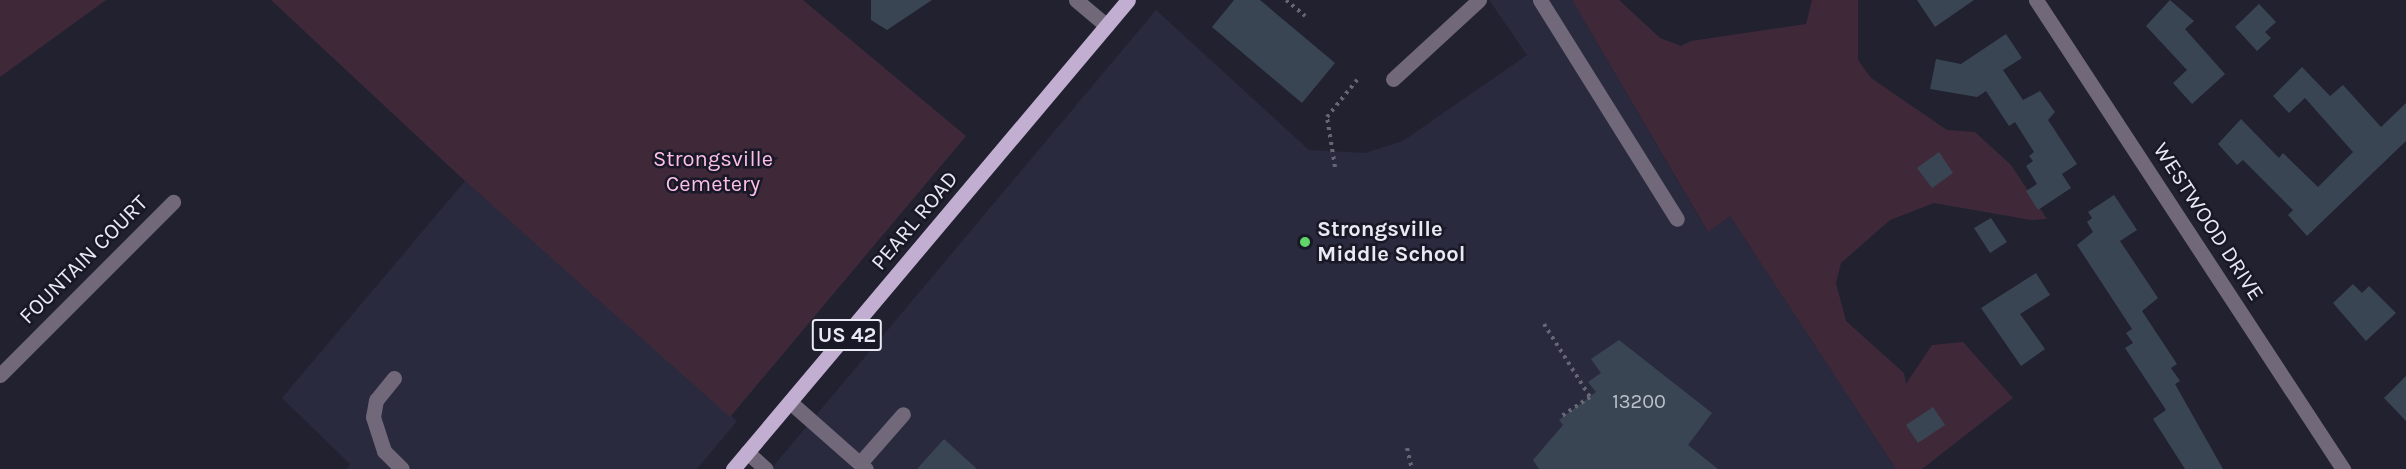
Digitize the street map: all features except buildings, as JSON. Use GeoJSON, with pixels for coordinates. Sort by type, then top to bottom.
{"type":"FeatureCollection","features":[{"type":"Feature","properties":{"kind":"main road","name":"PEARL ROAD"},"geometry":{"type":"LineString","coordinates":[[733,469],[1128,0]]}},
{"type":"Feature","properties":{"kind":"street"},"geometry":{"type":"LineString","coordinates":[[1076,0],[1107,26]]}},
{"type":"Feature","properties":{"kind":"street"},"geometry":{"type":"LineString","coordinates":[[1540,0],[1677,219]]}},
{"type":"Feature","properties":{"kind":"street","name":"WESTWOOD DRIVE"},"geometry":{"type":"LineString","coordinates":[[2036,0],[2343,469]]}},
{"type":"Feature","properties":{"kind":"street"},"geometry":{"type":"LineString","coordinates":[[1393,79],[1473,2]]}},
{"type":"Feature","properties":{"kind":"street","name":"FOUNTAIN COURT"},"geometry":{"type":"LineString","coordinates":[[0,375],[173,202]]}},
{"type":"Feature","properties":{"kind":"street"},"geometry":{"type":"LineString","coordinates":[[394,378],[376,399],[373,417],[384,451],[402,469]]}},
{"type":"Feature","properties":{"kind":"street"},"geometry":{"type":"LineString","coordinates":[[790,402],[863,466],[903,414]]}},
{"type":"Feature","properties":{"kind":"street"},"geometry":{"type":"LineString","coordinates":[[747,452],[766,469]]}},
{"type":"Feature","properties":{"kind":"path"},"geometry":{"type":"LineString","coordinates":[[1286,0],[1305,16]]}},
{"type":"Feature","properties":{"kind":"path"},"geometry":{"type":"LineString","coordinates":[[1335,167],[1327,117],[1357,80]]}},
{"type":"Feature","properties":{"kind":"path"},"geometry":{"type":"LineString","coordinates":[[1544,324],[1590,397],[1559,418]]}},
{"type":"Feature","properties":{"kind":"path"},"geometry":{"type":"LineString","coordinates":[[1407,448],[1412,469]]}},
{"type":"Feature","properties":{"kind":"shaded area","name":"Strongsville Middle School"},"geometry":{"type":"Polygon","coordinates":[[[1489,0],[1572,0],[1707,231],[1730,216],[1896,469],[771,469],[1156,10],[1309,150],[1365,153],[1403,141],[1527,55],[1489,0]]]}},
{"type":"Feature","properties":{"kind":"shaded area"},"geometry":{"type":"Polygon","coordinates":[[[465,181],[737,421],[697,469],[347,469],[350,464],[282,398],[465,181]]]}},
{"type":"Feature","properties":{"kind":"green space"},"geometry":{"type":"Polygon","coordinates":[[[0,0],[106,0],[0,77],[0,0]]]}},
{"type":"Feature","properties":{"kind":"green space","name":"Strongsville Cemetery"},"geometry":{"type":"Polygon","coordinates":[[[271,0],[803,0],[966,136],[730,417],[465,181],[271,0]]]}},
{"type":"Feature","properties":{"kind":"green space"},"geometry":{"type":"Polygon","coordinates":[[[1572,0],[1619,0],[1660,38],[1681,46],[1691,41],[1806,24],[1812,0],[1858,0],[1858,60],[1871,78],[1947,130],[1975,132],[2011,165],[2047,219],[2031,220],[1934,203],[1890,220],[1841,263],[1836,283],[1846,321],[1904,373],[1906,384],[1932,345],[1963,342],[2013,398],[1922,469],[1896,469],[1730,216],[1708,232],[1572,0]]]}},
{"type":"Feature","properties":{"kind":"place","name":"Strongsville Middle School"},"geometry":{"type":"Point","coordinates":[1305,242]}}]}
